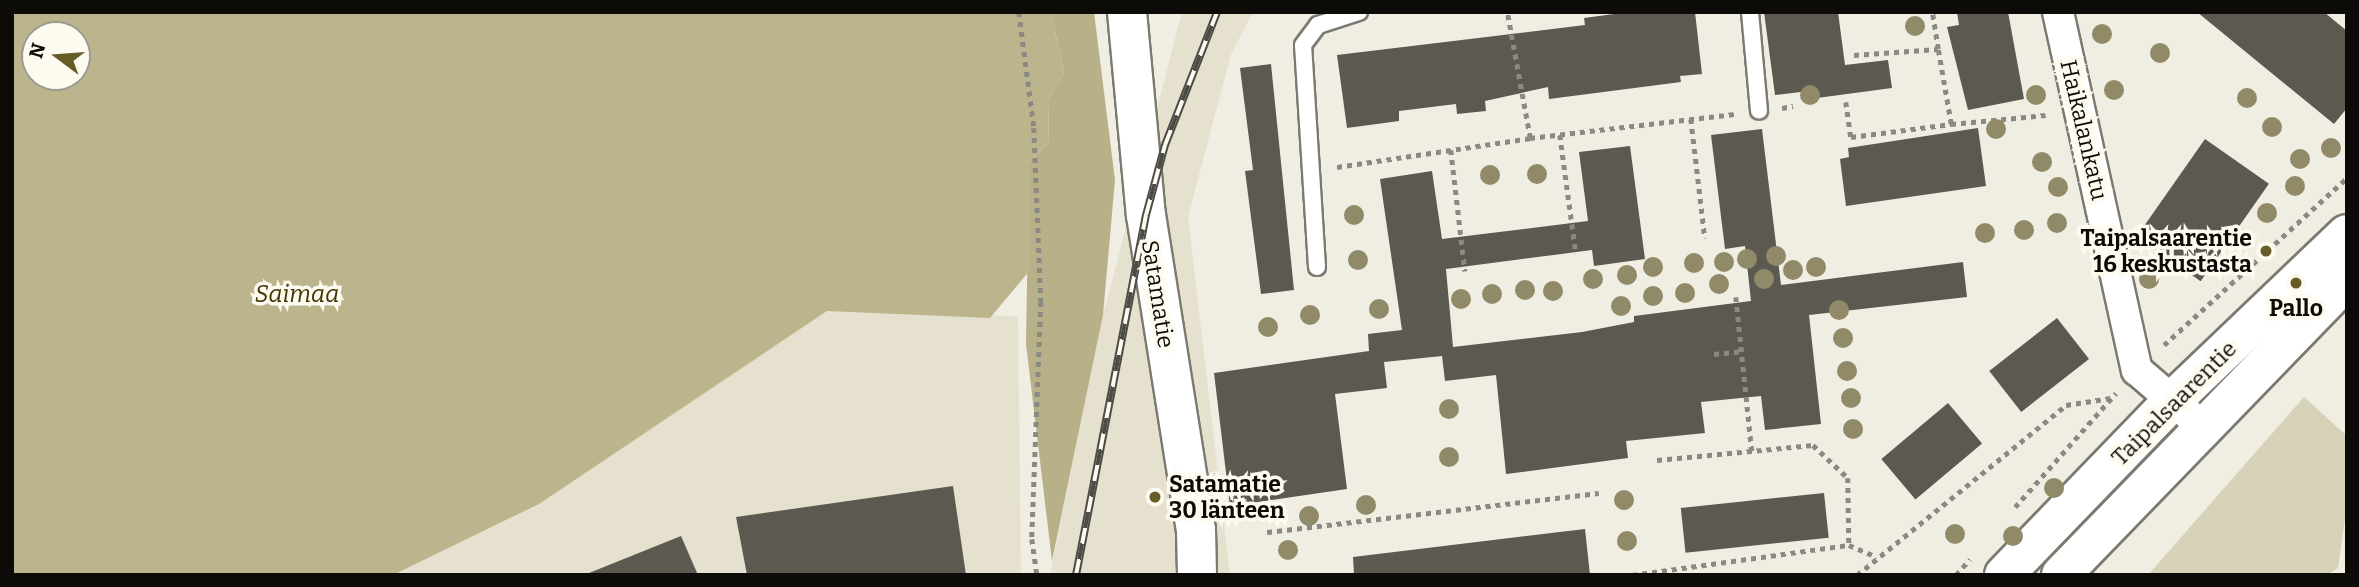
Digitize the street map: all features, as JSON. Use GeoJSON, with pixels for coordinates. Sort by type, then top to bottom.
{"type":"FeatureCollection","features":[{"type":"Feature","properties":{"kind":"main road","name":"Satamatie"},"geometry":{"type":"LineString","coordinates":[[1127,12],[1146,215],[1196,530],[1198,575]]}},
{"type":"Feature","properties":{"kind":"main road","name":"Taipalsaarentie"},"geometry":{"type":"LineString","coordinates":[[2004,575],[2173,401],[2347,234]]}},
{"type":"Feature","properties":{"kind":"main road","name":"Taipalsaarentie"},"geometry":{"type":"LineString","coordinates":[[2061,575],[2201,425],[2347,280]]}},
{"type":"Feature","properties":{"kind":"street","name":"Haikalankatu"},"geometry":{"type":"LineString","coordinates":[[2058,12],[2137,370],[2201,425]]}},
{"type":"Feature","properties":{"kind":"lane"},"geometry":{"type":"LineString","coordinates":[[1317,267],[1303,45],[1318,25],[1359,12]]}},
{"type":"Feature","properties":{"kind":"lane"},"geometry":{"type":"LineString","coordinates":[[1750,12],[1759,111]]}},
{"type":"Feature","properties":{"kind":"path"},"geometry":{"type":"LineString","coordinates":[[1019,12],[1034,128],[1041,302],[1032,539],[1037,575]]}},
{"type":"Feature","properties":{"kind":"path"},"geometry":{"type":"LineString","coordinates":[[1507,12],[1530,138]]}},
{"type":"Feature","properties":{"kind":"path"},"geometry":{"type":"LineString","coordinates":[[1932,12],[1951,124]]}},
{"type":"Feature","properties":{"kind":"path"},"geometry":{"type":"LineString","coordinates":[[1854,55],[1938,49]]}},
{"type":"Feature","properties":{"kind":"path"},"geometry":{"type":"LineString","coordinates":[[1846,102],[1851,137],[2046,115]]}},
{"type":"Feature","properties":{"kind":"path"},"geometry":{"type":"LineString","coordinates":[[1337,167],[1530,138],[1793,106]]}},
{"type":"Feature","properties":{"kind":"path"},"geometry":{"type":"LineString","coordinates":[[1690,119],[1705,238]]}},
{"type":"Feature","properties":{"kind":"path"},"geometry":{"type":"LineString","coordinates":[[1560,135],[1576,254]]}},
{"type":"Feature","properties":{"kind":"path"},"geometry":{"type":"LineString","coordinates":[[1451,150],[1465,271]]}},
{"type":"Feature","properties":{"kind":"path"},"geometry":{"type":"LineString","coordinates":[[1736,297],[1752,451]]}},
{"type":"Feature","properties":{"kind":"path"},"geometry":{"type":"LineString","coordinates":[[1714,354],[1741,351]]}},
{"type":"Feature","properties":{"kind":"path"},"geometry":{"type":"LineString","coordinates":[[1857,575],[2066,405],[2112,397]]}},
{"type":"Feature","properties":{"kind":"path"},"geometry":{"type":"LineString","coordinates":[[1657,460],[1813,445],[1848,478],[1849,545]]}},
{"type":"Feature","properties":{"kind":"path"},"geometry":{"type":"LineString","coordinates":[[1267,532],[1599,493]]}},
{"type":"Feature","properties":{"kind":"path"},"geometry":{"type":"LineString","coordinates":[[1632,575],[1849,545],[1877,557]]}},
{"type":"Feature","properties":{"kind":"shaded area"},"geometry":{"type":"Polygon","coordinates":[[[1051,12],[1094,12],[1115,180],[1103,315],[1052,561],[1026,344],[1029,162],[1049,142],[1048,100],[1064,73],[1051,12]]]}},
{"type":"Feature","properties":{"kind":"shaded area"},"geometry":{"type":"Polygon","coordinates":[[[1182,12],[1253,12],[1231,54],[1188,217],[1230,575],[1050,575],[1103,315],[1182,12]]]}},
{"type":"Feature","properties":{"kind":"shaded area"},"geometry":{"type":"Polygon","coordinates":[[[827,311],[1018,316],[1021,575],[393,575],[539,504],[827,311]]]}},
{"type":"Feature","properties":{"kind":"shaded area"},"geometry":{"type":"Polygon","coordinates":[[[2304,397],[2347,436],[2347,505],[2338,568],[2327,575],[2148,575],[2304,397]]]}},
{"type":"Feature","properties":{"kind":"water","name":"Saimaa"},"geometry":{"type":"Polygon","coordinates":[[[12,12],[1051,12],[1064,73],[1048,100],[1049,142],[1029,162],[1031,269],[990,318],[827,311],[539,504],[393,575],[12,575],[12,12]]]}},
{"type":"Feature","properties":{"kind":"building"},"geometry":{"type":"Polygon","coordinates":[[[1629,12],[1695,12],[1702,74],[1680,76],[1681,82],[1549,99],[1548,87],[1485,101],[1486,111],[1457,114],[1456,104],[1399,111],[1399,121],[1347,128],[1337,55],[1585,25],[1584,18],[1629,12]]]}},
{"type":"Feature","properties":{"kind":"building"},"geometry":{"type":"Polygon","coordinates":[[[1764,12],[1838,12],[1845,65],[1888,60],[1892,88],[1817,98],[1817,90],[1775,95],[1764,12]]]}},
{"type":"Feature","properties":{"kind":"building"},"geometry":{"type":"Polygon","coordinates":[[[1957,12],[2008,12],[2024,99],[1968,110],[1947,27],[1959,25],[1957,12]]]}},
{"type":"Feature","properties":{"kind":"building"},"geometry":{"type":"Polygon","coordinates":[[[2197,12],[2324,12],[2347,31],[2347,108],[2334,124],[2197,12]]]}},
{"type":"Feature","properties":{"kind":"building"},"geometry":{"type":"Polygon","coordinates":[[[1271,64],[1294,290],[1261,294],[1245,171],[1253,170],[1240,68],[1271,64]]]}},
{"type":"Feature","properties":{"kind":"building"},"geometry":{"type":"Polygon","coordinates":[[[1978,128],[1986,186],[1846,206],[1840,159],[1849,157],[1848,148],[1978,128]]]}},
{"type":"Feature","properties":{"kind":"building"},"geometry":{"type":"Polygon","coordinates":[[[1762,129],[1781,285],[1963,262],[1967,297],[1809,315],[1821,424],[1765,430],[1761,396],[1701,402],[1705,433],[1626,441],[1628,458],[1506,474],[1496,375],[1445,381],[1442,356],[1384,362],[1387,388],[1335,394],[1347,489],[1230,506],[1214,373],[1369,351],[1368,334],[1402,330],[1380,179],[1432,171],[1442,239],[1588,221],[1579,152],[1630,146],[1645,259],[1594,266],[1592,250],[1446,269],[1453,347],[1582,332],[1634,322],[1634,316],[1751,301],[1745,246],[1725,249],[1711,135],[1762,129]]]}},
{"type":"Feature","properties":{"kind":"building"},"geometry":{"type":"Polygon","coordinates":[[[2205,139],[2269,184],[2201,281],[2137,236],[2205,139]]]}},
{"type":"Feature","properties":{"kind":"building"},"geometry":{"type":"Polygon","coordinates":[[[2057,318],[2089,359],[2021,412],[1989,371],[2057,318]]]}},
{"type":"Feature","properties":{"kind":"building"},"geometry":{"type":"Polygon","coordinates":[[[1948,403],[1982,444],[1915,500],[1881,459],[1948,403]]]}},
{"type":"Feature","properties":{"kind":"building"},"geometry":{"type":"Polygon","coordinates":[[[953,486],[966,575],[747,575],[736,517],[953,486]]]}},
{"type":"Feature","properties":{"kind":"building"},"geometry":{"type":"Polygon","coordinates":[[[1824,493],[1829,538],[1685,553],[1681,508],[1824,493]]]}},
{"type":"Feature","properties":{"kind":"building"},"geometry":{"type":"Polygon","coordinates":[[[1585,529],[1590,575],[1354,575],[1353,557],[1585,529]]]}},
{"type":"Feature","properties":{"kind":"building"},"geometry":{"type":"Polygon","coordinates":[[[681,536],[698,575],[589,575],[589,573],[681,536]]]}},
{"type":"Feature","properties":{"kind":"railway"},"geometry":{"type":"LineString","coordinates":[[1076,575],[1146,215],[1165,145],[1217,12]]}},
{"type":"Feature","properties":{"kind":"place","name":"Taipalsaarentie 16 keskustasta"},"geometry":{"type":"Point","coordinates":[2266,251]}},
{"type":"Feature","properties":{"kind":"place","name":"Pallo"},"geometry":{"type":"Point","coordinates":[2296,283]}},
{"type":"Feature","properties":{"kind":"place","name":"Satamatie 30 länteen"},"geometry":{"type":"Point","coordinates":[1155,497]}}]}
